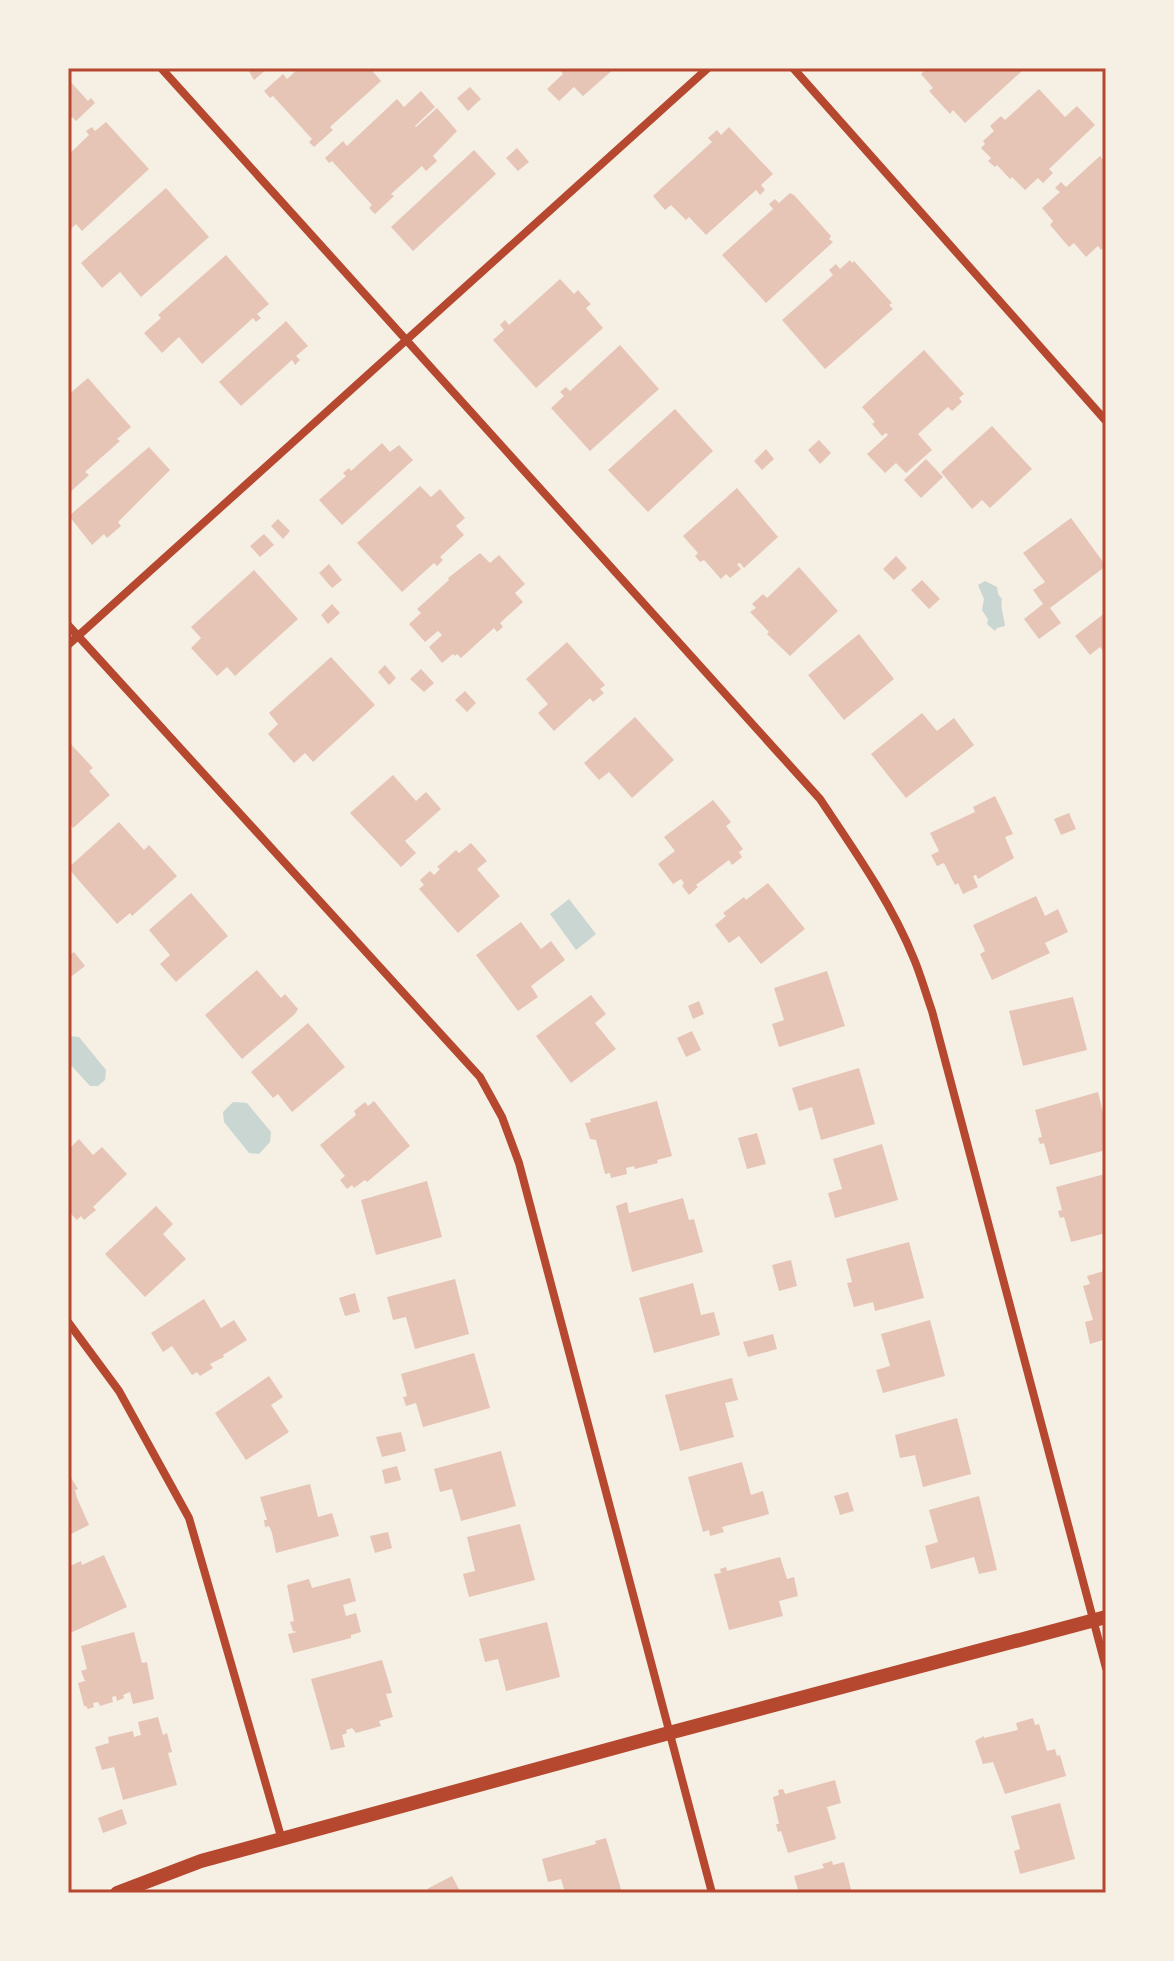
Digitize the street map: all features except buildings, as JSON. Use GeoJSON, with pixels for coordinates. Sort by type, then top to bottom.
{"type":"FeatureCollection","features":[{"type":"Feature","properties":{"kind":"street"},"geometry":{"type":"LineString","coordinates":[[161,68],[820,799],[898,924],[915,960],[932,1011],[1100,1618],[1106,1668]]}},
{"type":"Feature","properties":{"kind":"street"},"geometry":{"type":"LineString","coordinates":[[68,645],[708,68]]}},
{"type":"Feature","properties":{"kind":"street"},"geometry":{"type":"LineString","coordinates":[[793,68],[1106,421]]}},
{"type":"Feature","properties":{"kind":"street"},"geometry":{"type":"LineString","coordinates":[[68,625],[480,1077],[502,1117],[519,1163],[712,1893]]}},
{"type":"Feature","properties":{"kind":"street"},"geometry":{"type":"LineString","coordinates":[[68,1322],[119,1391],[189,1518],[282,1840]]}},
{"type":"Feature","properties":{"kind":"street"},"geometry":{"type":"LineString","coordinates":[[117,1893],[201,1861],[1100,1618]]}},
{"type":"Feature","properties":{"kind":"shaded area"},"geometry":{"type":"Polygon","coordinates":[[[985,581],[997,587],[1002,599],[1005,626],[995,631],[987,624],[988,619],[982,610],[984,599],[978,585],[985,581]]]}},
{"type":"Feature","properties":{"kind":"shaded area"},"geometry":{"type":"Polygon","coordinates":[[[569,899],[596,934],[576,950],[550,914],[569,899]]]}},
{"type":"Feature","properties":{"kind":"shaded area"},"geometry":{"type":"Polygon","coordinates":[[[79,1037],[106,1070],[105,1080],[98,1086],[90,1086],[68,1062],[68,1038],[79,1037]]]}},
{"type":"Feature","properties":{"kind":"shaded area"},"geometry":{"type":"Polygon","coordinates":[[[233,1102],[247,1103],[271,1132],[270,1142],[259,1154],[249,1153],[224,1122],[223,1112],[233,1102]]]}}]}
